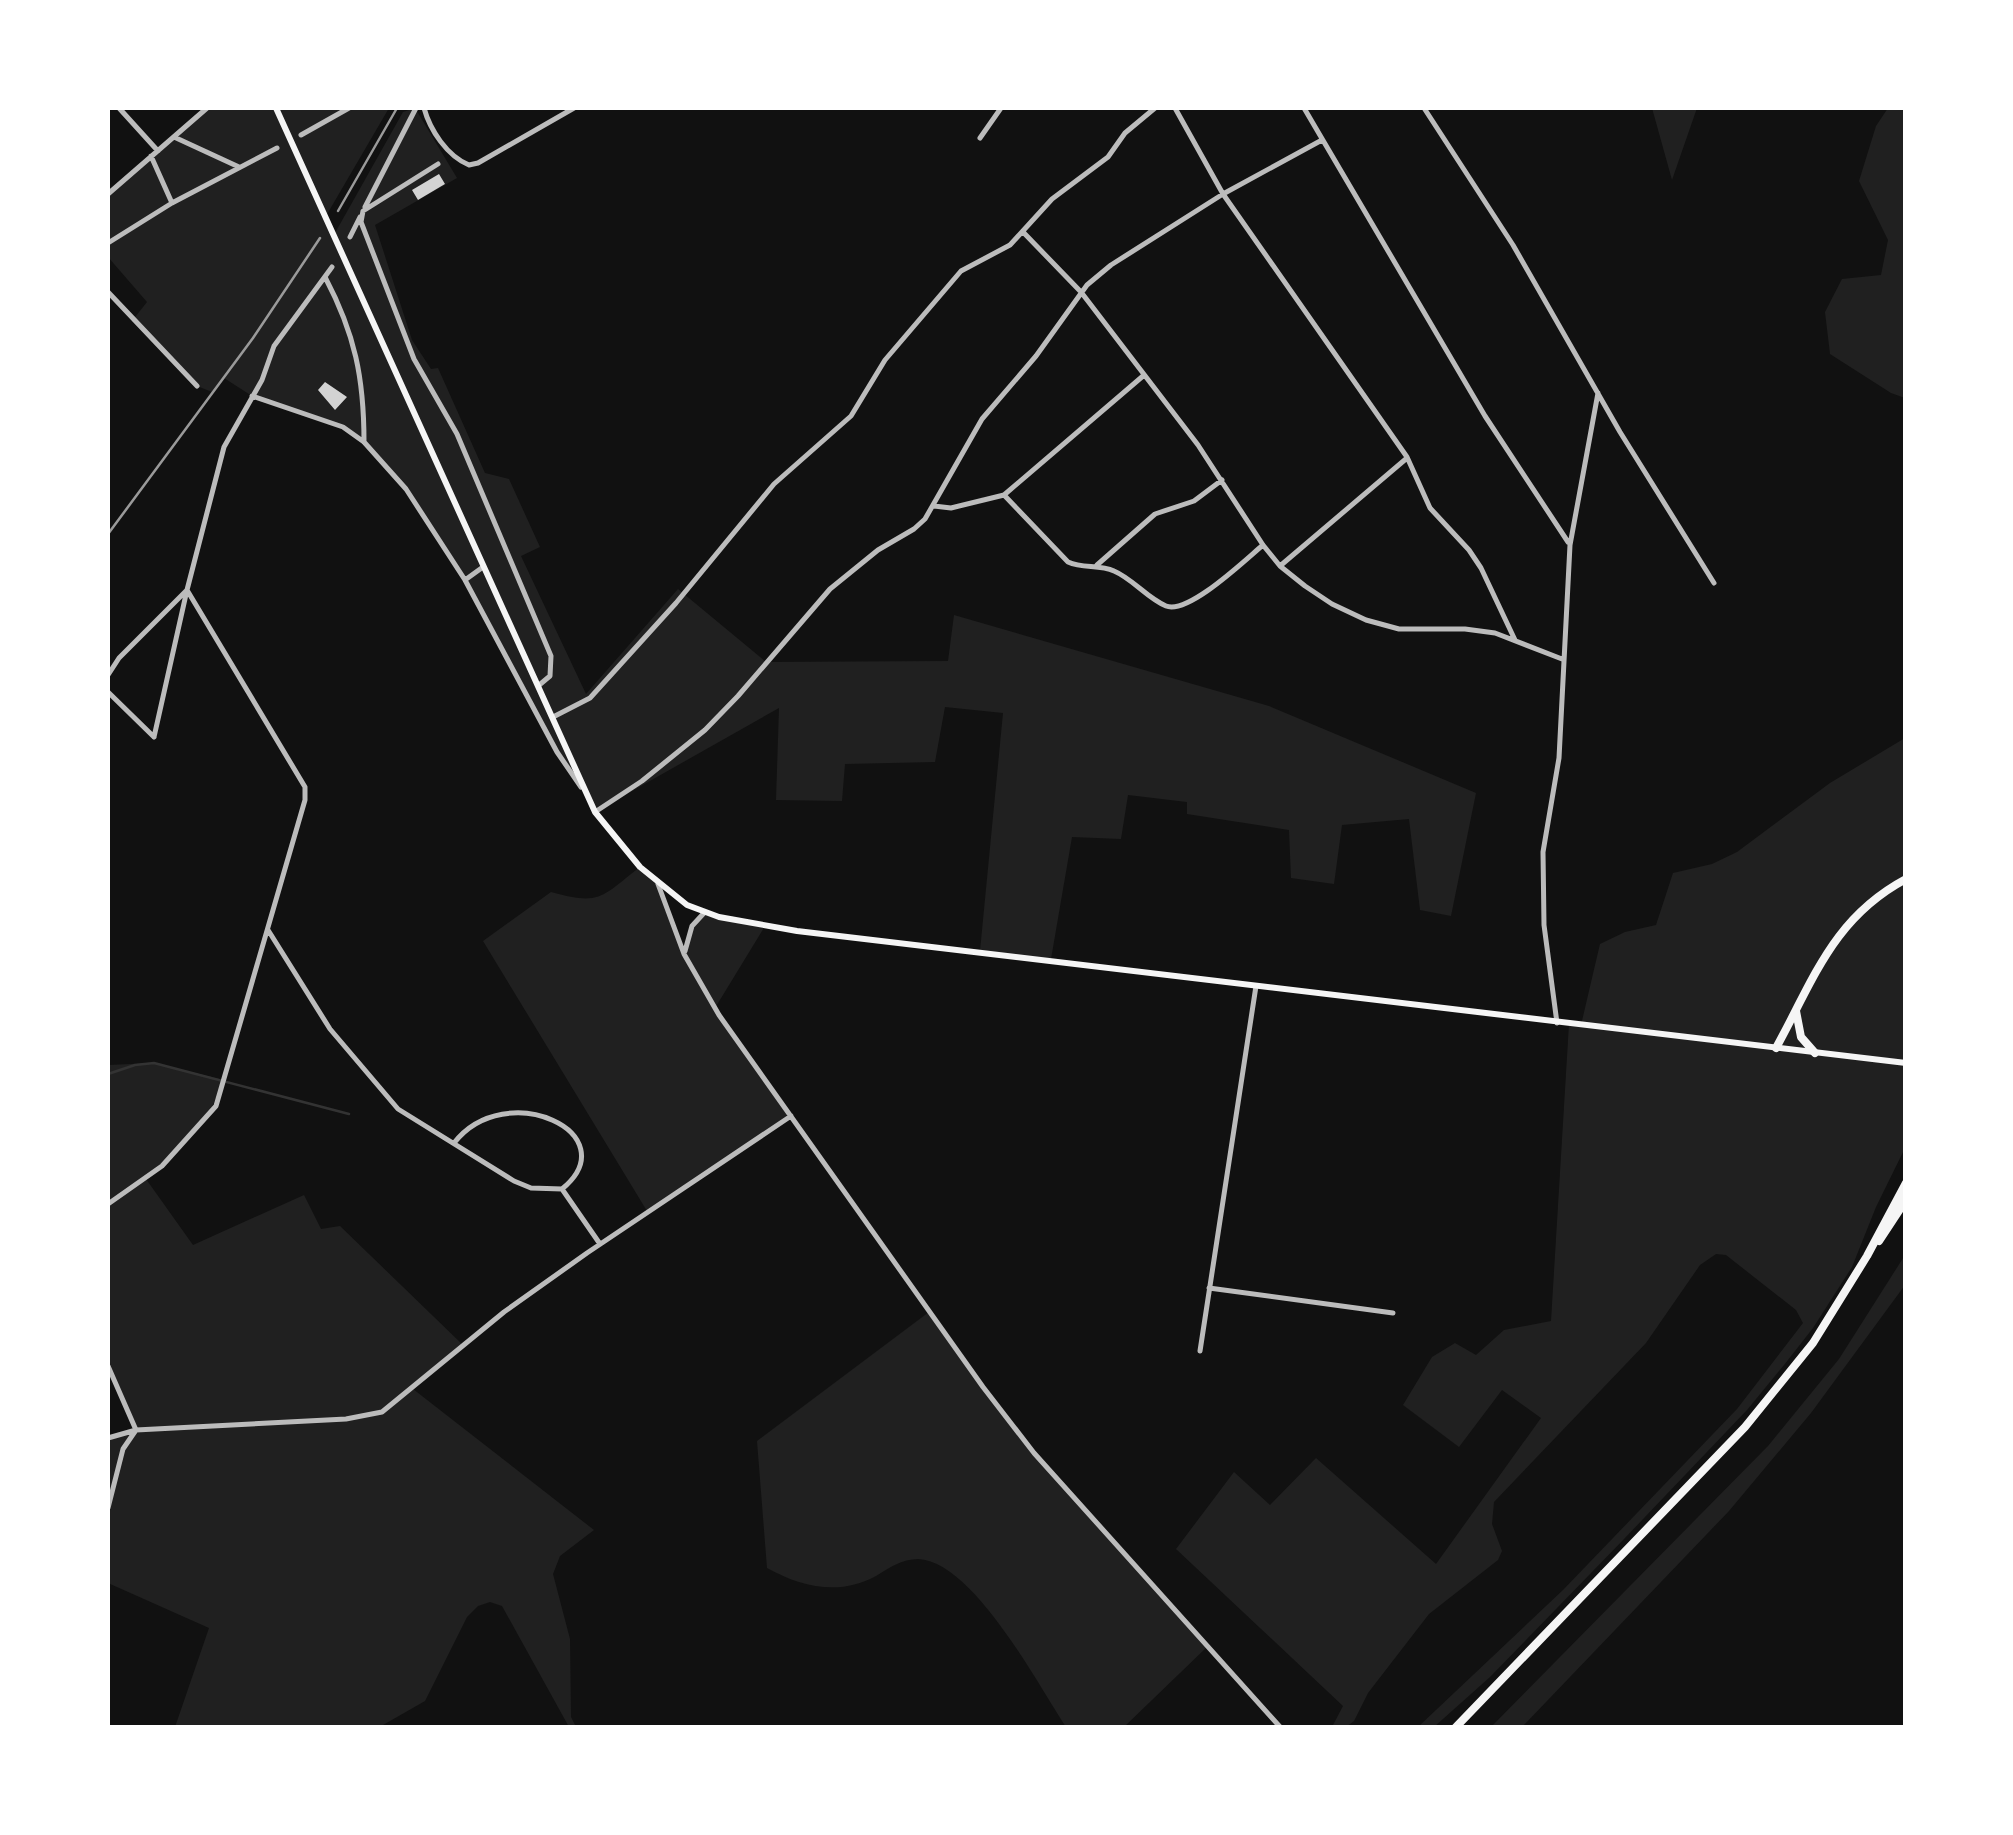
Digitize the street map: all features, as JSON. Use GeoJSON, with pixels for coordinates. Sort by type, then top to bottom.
{"type":"FeatureCollection","features":[{"type":"Feature","properties":{"kind":"main road"},"geometry":{"type":"LineString","coordinates":[[276,108],[444,474],[581,787],[624,851],[658,884],[704,913],[797,931],[1906,1063]]}},
{"type":"Feature","properties":{"kind":"main road"},"geometry":{"type":"LineString","coordinates":[[1776,1048],[1835,939],[1850,919],[1886,890],[1906,880]]}},
{"type":"Feature","properties":{"kind":"main road"},"geometry":{"type":"LineString","coordinates":[[1796,1011],[1801,1038],[1815,1053]]}},
{"type":"Feature","properties":{"kind":"main road"},"geometry":{"type":"LineString","coordinates":[[1867,1256],[1904,1185],[1906,1173]]}},
{"type":"Feature","properties":{"kind":"main road"},"geometry":{"type":"LineString","coordinates":[[1455,1728],[1745,1427],[1813,1343],[1906,1200]]}},
{"type":"Feature","properties":{"kind":"street"},"geometry":{"type":"LineString","coordinates":[[119,108],[158,151]]}},
{"type":"Feature","properties":{"kind":"street"},"geometry":{"type":"LineString","coordinates":[[108,194],[207,108]]}},
{"type":"Feature","properties":{"kind":"street"},"geometry":{"type":"LineString","coordinates":[[301,134],[350,108]]}},
{"type":"Feature","properties":{"kind":"street"},"geometry":{"type":"LineString","coordinates":[[350,237],[416,108]]}},
{"type":"Feature","properties":{"kind":"street"},"geometry":{"type":"LineString","coordinates":[[424,108],[438,138],[469,165],[574,108]]}},
{"type":"Feature","properties":{"kind":"street"},"geometry":{"type":"LineString","coordinates":[[980,138],[1001,108]]}},
{"type":"Feature","properties":{"kind":"street"},"geometry":{"type":"LineString","coordinates":[[550,714],[590,698],[676,603],[774,484],[851,416],[885,360],[962,271],[1010,244],[1052,198],[1108,156],[1125,133],[1156,108]]}},
{"type":"Feature","properties":{"kind":"street"},"geometry":{"type":"LineString","coordinates":[[1175,108],[1223,194],[1407,458],[1430,508],[1481,568],[1515,640]]}},
{"type":"Feature","properties":{"kind":"street"},"geometry":{"type":"LineString","coordinates":[[1304,108],[1485,416],[1570,545]]}},
{"type":"Feature","properties":{"kind":"street"},"geometry":{"type":"LineString","coordinates":[[1424,108],[1514,245],[1598,394],[1714,583]]}},
{"type":"Feature","properties":{"kind":"street"},"geometry":{"type":"LineString","coordinates":[[174,136],[240,167]]}},
{"type":"Feature","properties":{"kind":"street"},"geometry":{"type":"LineString","coordinates":[[595,812],[642,782],[705,730],[830,588],[878,550],[914,530],[934,506],[982,419],[1036,356],[1081,292],[1111,265],[1223,194],[1322,140]]}},
{"type":"Feature","properties":{"kind":"street"},"geometry":{"type":"LineString","coordinates":[[108,242],[277,148]]}},
{"type":"Feature","properties":{"kind":"street"},"geometry":{"type":"LineString","coordinates":[[151,156],[172,203]]}},
{"type":"Feature","properties":{"kind":"street"},"geometry":{"type":"LineString","coordinates":[[363,212],[438,164]]}},
{"type":"Feature","properties":{"kind":"street"},"geometry":{"type":"LineString","coordinates":[[363,212],[364,236],[414,359],[457,434],[551,656],[550,676],[538,686]]}},
{"type":"Feature","properties":{"kind":"street"},"geometry":{"type":"LineString","coordinates":[[1024,232],[1081,292],[1222,480],[1280,566],[1332,604],[1366,620],[1399,628],[1495,633],[1562,659]]}},
{"type":"Feature","properties":{"kind":"street"},"geometry":{"type":"LineString","coordinates":[[108,692],[154,737],[224,447],[262,380],[274,346],[332,267]]}},
{"type":"Feature","properties":{"kind":"street"},"geometry":{"type":"LineString","coordinates":[[326,277],[352,336],[364,395],[364,442]]}},
{"type":"Feature","properties":{"kind":"street"},"geometry":{"type":"LineString","coordinates":[[108,292],[198,386]]}},
{"type":"Feature","properties":{"kind":"street"},"geometry":{"type":"LineString","coordinates":[[934,506],[951,508],[1004,494],[1142,376]]}},
{"type":"Feature","properties":{"kind":"street"},"geometry":{"type":"LineString","coordinates":[[1557,1022],[1544,925],[1543,852],[1559,758],[1570,545],[1598,394]]}},
{"type":"Feature","properties":{"kind":"street"},"geometry":{"type":"LineString","coordinates":[[252,396],[343,428],[364,442],[406,489],[466,580],[557,752],[581,787]]}},
{"type":"Feature","properties":{"kind":"street"},"geometry":{"type":"LineString","coordinates":[[1280,566],[1407,458]]}},
{"type":"Feature","properties":{"kind":"street"},"geometry":{"type":"LineString","coordinates":[[1094,567],[1155,514],[1194,501],[1222,480]]}},
{"type":"Feature","properties":{"kind":"street"},"geometry":{"type":"LineString","coordinates":[[1004,494],[1068,562],[1114,571],[1165,606],[1175,608],[1200,595],[1263,546]]}},
{"type":"Feature","properties":{"kind":"street"},"geometry":{"type":"LineString","coordinates":[[466,580],[485,566]]}},
{"type":"Feature","properties":{"kind":"street"},"geometry":{"type":"LineString","coordinates":[[108,675],[119,658],[187,590]]}},
{"type":"Feature","properties":{"kind":"street"},"geometry":{"type":"LineString","coordinates":[[108,1204],[162,1166],[216,1106],[306,787],[187,590]]}},
{"type":"Feature","properties":{"kind":"street"},"geometry":{"type":"LineString","coordinates":[[658,884],[684,954],[720,1015],[983,1387],[1034,1453],[1281,1728]]}},
{"type":"Feature","properties":{"kind":"street"},"geometry":{"type":"LineString","coordinates":[[684,954],[686,939],[704,913]]}},
{"type":"Feature","properties":{"kind":"street"},"geometry":{"type":"LineString","coordinates":[[268,930],[330,1028],[398,1109],[514,1181],[531,1188],[562,1189]]}},
{"type":"Feature","properties":{"kind":"street"},"geometry":{"type":"LineString","coordinates":[[1200,1351],[1256,986]]}},
{"type":"Feature","properties":{"kind":"street"},"geometry":{"type":"LineString","coordinates":[[453,1144],[472,1125],[492,1118],[532,1112],[547,1115],[570,1131],[580,1152],[575,1174],[562,1189]]}},
{"type":"Feature","properties":{"kind":"street"},"geometry":{"type":"LineString","coordinates":[[108,1438],[136,1430],[346,1419],[382,1412],[504,1312],[791,1116]]}},
{"type":"Feature","properties":{"kind":"street"},"geometry":{"type":"LineString","coordinates":[[562,1189],[600,1244]]}},
{"type":"Feature","properties":{"kind":"street"},"geometry":{"type":"LineString","coordinates":[[1209,1288],[1392,1313]]}},
{"type":"Feature","properties":{"kind":"street"},"geometry":{"type":"LineString","coordinates":[[108,1366],[136,1430]]}},
{"type":"Feature","properties":{"kind":"street"},"geometry":{"type":"LineString","coordinates":[[108,1508],[123,1449],[136,1430]]}},
{"type":"Feature","properties":{"kind":"shaded area"},"geometry":{"type":"Polygon","coordinates":[[[207,108],[389,108],[326,216],[335,233],[403,112],[415,108],[457,178],[375,225],[412,340],[431,369],[438,368],[485,473],[509,479],[540,547],[521,556],[586,694],[678,589],[766,662],[948,661],[954,615],[1269,706],[1476,793],[1451,916],[1420,910],[1409,819],[1342,825],[1334,884],[1291,878],[1289,830],[1187,814],[1187,802],[1128,795],[1121,839],[1072,837],[1051,959],[980,951],[1003,713],[945,707],[935,762],[845,764],[842,801],[776,800],[779,708],[595,812],[557,752],[490,622],[406,489],[364,442],[343,427],[252,396],[224,378],[212,392],[197,386],[132,321],[147,302],[108,257],[108,194],[207,108]]]}},
{"type":"Feature","properties":{"kind":"shaded area"},"geometry":{"type":"Polygon","coordinates":[[[1652,108],[1697,108],[1672,180],[1652,108]]]}},
{"type":"Feature","properties":{"kind":"shaded area"},"geometry":{"type":"Polygon","coordinates":[[[1888,108],[1905,108],[1905,398],[1830,354],[1825,312],[1842,279],[1881,275],[1888,240],[1859,181],[1876,126],[1888,108]]]}},
{"type":"Feature","properties":{"kind":"shaded area"},"geometry":{"type":"Polygon","coordinates":[[[1905,738],[1905,1148],[1852,1267],[1813,1328],[1747,1410],[1490,1677],[1434,1727],[1418,1727],[1563,1590],[1737,1409],[1803,1323],[1796,1310],[1726,1255],[1716,1254],[1700,1265],[1646,1343],[1494,1502],[1492,1524],[1502,1551],[1498,1560],[1429,1614],[1368,1693],[1354,1721],[1346,1727],[1332,1727],[1343,1706],[1176,1549],[1234,1472],[1270,1505],[1316,1458],[1436,1564],[1541,1418],[1502,1390],[1459,1447],[1403,1405],[1432,1357],[1455,1343],[1476,1355],[1504,1330],[1551,1321],[1569,1024],[1581,1025],[1600,944],[1625,932],[1656,925],[1673,873],[1712,864],[1737,852],[1830,783],[1905,738]]]}},
{"type":"Feature","properties":{"kind":"shaded area"},"geometry":{"type":"Polygon","coordinates":[[[640,867],[658,884],[684,951],[686,939],[704,913],[765,926],[715,1008],[791,1116],[647,1211],[483,941],[551,892],[581,898],[600,896],[640,867]]]}},
{"type":"Feature","properties":{"kind":"shaded area"},"geometry":{"type":"Polygon","coordinates":[[[154,1063],[224,1080],[207,1118],[146,1179],[193,1245],[304,1195],[321,1229],[340,1226],[464,1346],[413,1389],[594,1530],[560,1556],[553,1574],[570,1639],[571,1717],[576,1727],[569,1727],[502,1606],[490,1602],[478,1606],[467,1617],[425,1701],[383,1725],[175,1727],[209,1628],[108,1583],[108,1438],[135,1430],[108,1366],[108,1065],[154,1063]]]}},
{"type":"Feature","properties":{"kind":"shaded area"},"geometry":{"type":"Polygon","coordinates":[[[1905,1255],[1905,1285],[1811,1413],[1729,1511],[1522,1727],[1491,1727],[1768,1446],[1839,1359],[1905,1255]]]}},
{"type":"Feature","properties":{"kind":"shaded area"},"geometry":{"type":"Polygon","coordinates":[[[929,1312],[1034,1453],[1208,1646],[1124,1727],[1066,1727],[982,1602],[939,1565],[918,1559],[907,1561],[862,1582],[835,1587],[807,1584],[767,1568],[757,1441],[929,1312]]]}},
{"type":"Feature","properties":{"kind":"building"},"geometry":{"type":"Polygon","coordinates":[[[439,174],[445,184],[418,200],[412,190],[439,174]]]}},
{"type":"Feature","properties":{"kind":"building"},"geometry":{"type":"Polygon","coordinates":[[[325,382],[347,397],[335,410],[318,390],[325,382]]]}},
{"type":"Feature","properties":{"kind":"waterway"},"geometry":{"type":"LineString","coordinates":[[108,1074],[154,1063],[349,1114]]}},
{"type":"Feature","properties":{"kind":"railway"},"geometry":{"type":"LineString","coordinates":[[338,211],[397,108]]}},
{"type":"Feature","properties":{"kind":"railway"},"geometry":{"type":"LineString","coordinates":[[108,534],[253,338],[320,238]]}}]}
